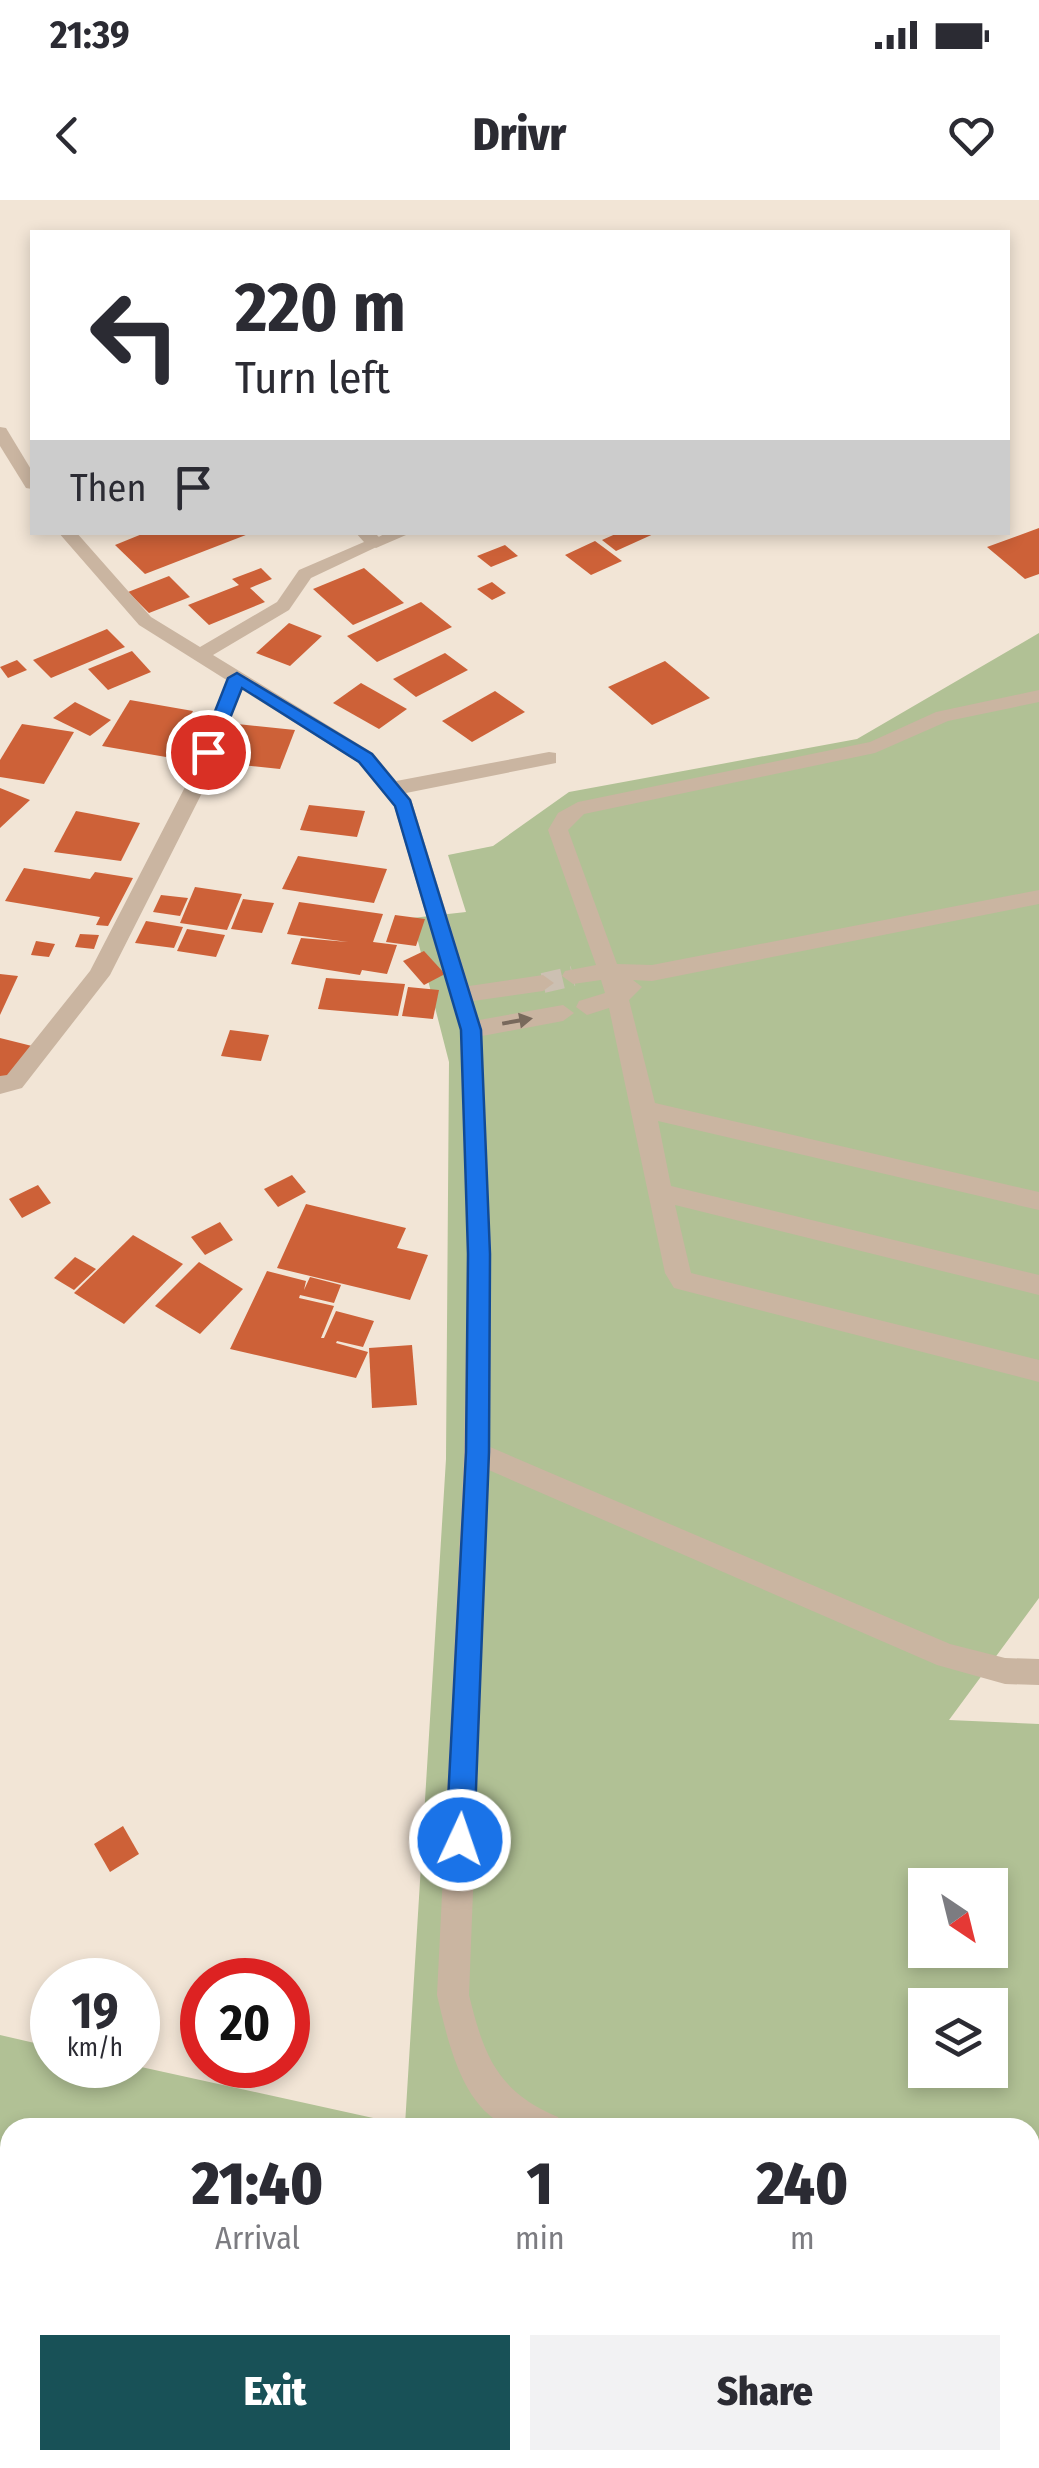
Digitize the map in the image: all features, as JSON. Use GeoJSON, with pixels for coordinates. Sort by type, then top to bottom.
{"type":"FeatureCollection","features":[{"type":"Feature","properties":{"kind":"street"},"geometry":{"type":"LineString","coordinates":[[0,432],[30,481]]}},
{"type":"Feature","properties":{"kind":"street"},"geometry":{"type":"LineString","coordinates":[[69,535],[145,621],[366,758],[404,804],[471,1030],[479,1254],[478,1452],[453,1995],[466,2050],[486,2088],[521,2118]]}},
{"type":"Feature","properties":{"kind":"street"},"geometry":{"type":"LineString","coordinates":[[200,655],[283,606],[290,600],[298,579],[370,538]]}},
{"type":"Feature","properties":{"kind":"street"},"geometry":{"type":"LineString","coordinates":[[0,1085],[14,1082],[99,975],[194,789],[237,678]]}},
{"type":"Feature","properties":{"kind":"street"},"geometry":{"type":"LineString","coordinates":[[1039,696],[943,716],[876,747],[578,809],[565,818],[558,830],[617,997],[678,1272],[692,1285],[1039,1371]]}},
{"type":"Feature","properties":{"kind":"street"},"geometry":{"type":"LineString","coordinates":[[391,790],[549,758]]}},
{"type":"Feature","properties":{"kind":"street"},"geometry":{"type":"LineString","coordinates":[[573,976],[652,973],[1039,898]]}},
{"type":"Feature","properties":{"kind":"street"},"geometry":{"type":"LineString","coordinates":[[587,1007],[617,997],[652,973]]}},
{"type":"Feature","properties":{"kind":"street"},"geometry":{"type":"LineString","coordinates":[[459,995],[543,983]]}},
{"type":"Feature","properties":{"kind":"street"},"geometry":{"type":"LineString","coordinates":[[471,1030],[564,1013]]}},
{"type":"Feature","properties":{"kind":"street"},"geometry":{"type":"LineString","coordinates":[[644,1109],[1039,1202]]}},
{"type":"Feature","properties":{"kind":"street"},"geometry":{"type":"LineString","coordinates":[[658,1192],[1039,1285]]}},
{"type":"Feature","properties":{"kind":"street"},"geometry":{"type":"LineString","coordinates":[[478,1452],[947,1656],[1005,1672],[1039,1672]]}},
{"type":"Feature","properties":{"kind":"green space"},"geometry":{"type":"Polygon","coordinates":[[[1039,633],[1039,1598],[949,1720],[1039,1724],[1039,2118],[405,2118],[446,1459],[449,1062],[412,918],[466,912],[448,855],[493,846],[569,792],[857,739],[1039,633]]]}},
{"type":"Feature","properties":{"kind":"green space"},"geometry":{"type":"Polygon","coordinates":[[[0,2035],[30,2042],[30,2088],[160,2088],[160,2071],[180,2076],[180,2088],[237,2088],[373,2118],[0,2118],[0,2035]]]}},
{"type":"Feature","properties":{"kind":"building"},"geometry":{"type":"Polygon","coordinates":[[[1039,528],[1039,574],[1025,579],[987,547],[1039,528]]]}},
{"type":"Feature","properties":{"kind":"building"},"geometry":{"type":"Polygon","coordinates":[[[140,535],[246,535],[145,574],[115,545],[140,535]]]}},
{"type":"Feature","properties":{"kind":"building"},"geometry":{"type":"Polygon","coordinates":[[[613,535],[651,535],[616,551],[602,540],[613,535]]]}},
{"type":"Feature","properties":{"kind":"building"},"geometry":{"type":"Polygon","coordinates":[[[595,541],[622,561],[591,575],[565,555],[595,541]]]}},
{"type":"Feature","properties":{"kind":"building"},"geometry":{"type":"Polygon","coordinates":[[[505,545],[518,556],[491,567],[477,556],[505,545]]]}},
{"type":"Feature","properties":{"kind":"building"},"geometry":{"type":"Polygon","coordinates":[[[261,568],[272,579],[250,588],[265,602],[209,625],[188,605],[239,585],[232,579],[261,568]]]}},
{"type":"Feature","properties":{"kind":"building"},"geometry":{"type":"Polygon","coordinates":[[[364,568],[404,603],[353,625],[313,589],[364,568]]]}},
{"type":"Feature","properties":{"kind":"building"},"geometry":{"type":"Polygon","coordinates":[[[169,576],[190,597],[149,613],[128,592],[169,576]]]}},
{"type":"Feature","properties":{"kind":"building"},"geometry":{"type":"Polygon","coordinates":[[[492,582],[506,593],[492,600],[477,589],[492,582]]]}},
{"type":"Feature","properties":{"kind":"building"},"geometry":{"type":"Polygon","coordinates":[[[421,602],[452,627],[377,662],[347,636],[421,602]]]}},
{"type":"Feature","properties":{"kind":"building"},"geometry":{"type":"Polygon","coordinates":[[[289,623],[322,636],[290,666],[256,653],[289,623]]]}},
{"type":"Feature","properties":{"kind":"building"},"geometry":{"type":"Polygon","coordinates":[[[107,629],[125,647],[51,678],[33,660],[107,629]]]}},
{"type":"Feature","properties":{"kind":"building"},"geometry":{"type":"Polygon","coordinates":[[[132,651],[151,672],[108,690],[88,669],[132,651]]]}},
{"type":"Feature","properties":{"kind":"building"},"geometry":{"type":"Polygon","coordinates":[[[445,653],[468,670],[416,697],[393,679],[445,653]]]}},
{"type":"Feature","properties":{"kind":"building"},"geometry":{"type":"Polygon","coordinates":[[[17,660],[27,670],[8,678],[0,667],[17,660]]]}},
{"type":"Feature","properties":{"kind":"building"},"geometry":{"type":"Polygon","coordinates":[[[665,661],[710,698],[652,725],[608,687],[665,661]]]}},
{"type":"Feature","properties":{"kind":"building"},"geometry":{"type":"Polygon","coordinates":[[[361,683],[407,709],[379,729],[333,703],[361,683]]]}},
{"type":"Feature","properties":{"kind":"building"},"geometry":{"type":"Polygon","coordinates":[[[495,691],[525,712],[472,742],[442,721],[495,691]]]}},
{"type":"Feature","properties":{"kind":"building"},"geometry":{"type":"Polygon","coordinates":[[[130,700],[193,711],[166,757],[102,746],[130,700]]]}},
{"type":"Feature","properties":{"kind":"building"},"geometry":{"type":"Polygon","coordinates":[[[75,702],[111,720],[90,736],[53,718],[75,702]]]}},
{"type":"Feature","properties":{"kind":"building"},"geometry":{"type":"Polygon","coordinates":[[[228,723],[295,730],[280,769],[213,762],[228,723]]]}},
{"type":"Feature","properties":{"kind":"building"},"geometry":{"type":"Polygon","coordinates":[[[22,724],[74,732],[44,784],[0,777],[0,760],[22,724]]]}},
{"type":"Feature","properties":{"kind":"building"},"geometry":{"type":"Polygon","coordinates":[[[0,788],[30,800],[0,828],[0,788]]]}},
{"type":"Feature","properties":{"kind":"building"},"geometry":{"type":"Polygon","coordinates":[[[309,805],[365,811],[357,837],[300,830],[309,805]]]}},
{"type":"Feature","properties":{"kind":"building"},"geometry":{"type":"Polygon","coordinates":[[[76,811],[140,823],[121,861],[54,852],[76,811]]]}},
{"type":"Feature","properties":{"kind":"building"},"geometry":{"type":"Polygon","coordinates":[[[298,856],[387,869],[374,903],[282,889],[298,856]]]}},
{"type":"Feature","properties":{"kind":"building"},"geometry":{"type":"Polygon","coordinates":[[[24,868],[90,879],[95,872],[133,878],[108,926],[96,925],[100,917],[5,901],[24,868]]]}},
{"type":"Feature","properties":{"kind":"building"},"geometry":{"type":"Polygon","coordinates":[[[195,887],[242,894],[227,930],[180,923],[195,887]]]}},
{"type":"Feature","properties":{"kind":"building"},"geometry":{"type":"Polygon","coordinates":[[[161,895],[188,898],[180,916],[153,912],[161,895]]]}},
{"type":"Feature","properties":{"kind":"building"},"geometry":{"type":"Polygon","coordinates":[[[243,899],[274,903],[262,933],[231,929],[243,899]]]}},
{"type":"Feature","properties":{"kind":"building"},"geometry":{"type":"Polygon","coordinates":[[[299,902],[383,914],[373,942],[397,945],[387,974],[362,970],[360,975],[291,964],[301,938],[348,942],[287,934],[299,902]]]}},
{"type":"Feature","properties":{"kind":"building"},"geometry":{"type":"Polygon","coordinates":[[[395,915],[425,919],[416,946],[386,942],[395,915]]]}},
{"type":"Feature","properties":{"kind":"building"},"geometry":{"type":"Polygon","coordinates":[[[146,921],[183,927],[174,948],[135,943],[146,921]]]}},
{"type":"Feature","properties":{"kind":"building"},"geometry":{"type":"Polygon","coordinates":[[[187,929],[225,935],[216,957],[177,951],[187,929]]]}},
{"type":"Feature","properties":{"kind":"building"},"geometry":{"type":"Polygon","coordinates":[[[80,934],[99,935],[94,949],[75,947],[80,934]]]}},
{"type":"Feature","properties":{"kind":"building"},"geometry":{"type":"Polygon","coordinates":[[[36,941],[55,944],[49,957],[31,955],[36,941]]]}},
{"type":"Feature","properties":{"kind":"building"},"geometry":{"type":"Polygon","coordinates":[[[424,951],[445,974],[424,985],[403,961],[424,951]]]}},
{"type":"Feature","properties":{"kind":"building"},"geometry":{"type":"Polygon","coordinates":[[[0,974],[18,976],[0,1015],[0,974]]]}},
{"type":"Feature","properties":{"kind":"building"},"geometry":{"type":"Polygon","coordinates":[[[326,978],[405,984],[398,1016],[318,1009],[326,978]]]}},
{"type":"Feature","properties":{"kind":"building"},"geometry":{"type":"Polygon","coordinates":[[[408,987],[439,990],[433,1019],[402,1016],[408,987]]]}},
{"type":"Feature","properties":{"kind":"building"},"geometry":{"type":"Polygon","coordinates":[[[230,1030],[269,1035],[261,1061],[221,1056],[230,1030]]]}},
{"type":"Feature","properties":{"kind":"building"},"geometry":{"type":"Polygon","coordinates":[[[0,1038],[32,1046],[10,1081],[0,1079],[0,1038]]]}},
{"type":"Feature","properties":{"kind":"building"},"geometry":{"type":"Polygon","coordinates":[[[292,1175],[306,1192],[278,1207],[264,1189],[292,1175]]]}},
{"type":"Feature","properties":{"kind":"building"},"geometry":{"type":"Polygon","coordinates":[[[38,1185],[51,1203],[22,1218],[9,1199],[38,1185]]]}},
{"type":"Feature","properties":{"kind":"building"},"geometry":{"type":"Polygon","coordinates":[[[306,1204],[406,1228],[397,1248],[428,1255],[410,1300],[277,1268],[306,1204]]]}},
{"type":"Feature","properties":{"kind":"building"},"geometry":{"type":"Polygon","coordinates":[[[220,1222],[233,1240],[205,1255],[191,1237],[220,1222]]]}},
{"type":"Feature","properties":{"kind":"building"},"geometry":{"type":"Polygon","coordinates":[[[133,1235],[183,1264],[124,1324],[74,1293],[133,1235]]]}},
{"type":"Feature","properties":{"kind":"building"},"geometry":{"type":"Polygon","coordinates":[[[75,1257],[96,1269],[74,1290],[54,1278],[75,1257]]]}},
{"type":"Feature","properties":{"kind":"building"},"geometry":{"type":"Polygon","coordinates":[[[199,1262],[243,1289],[200,1334],[155,1306],[199,1262]]]}},
{"type":"Feature","properties":{"kind":"building"},"geometry":{"type":"Polygon","coordinates":[[[267,1271],[306,1281],[304,1290],[310,1277],[341,1285],[334,1303],[300,1295],[299,1298],[334,1306],[321,1338],[336,1311],[374,1321],[363,1347],[336,1343],[368,1352],[356,1378],[230,1349],[267,1271]]]}},
{"type":"Feature","properties":{"kind":"building"},"geometry":{"type":"Polygon","coordinates":[[[412,1345],[417,1405],[372,1408],[369,1348],[412,1345]]]}},
{"type":"Feature","properties":{"kind":"building"},"geometry":{"type":"Polygon","coordinates":[[[123,1826],[139,1854],[110,1872],[94,1844],[123,1826]]]}},
{"type":"Feature","properties":{"kind":"tunnel"},"geometry":{"type":"LineString","coordinates":[[543,983],[573,976]]}},
{"type":"Feature","properties":{"kind":"route"},"geometry":{"type":"LineString","coordinates":[[208,752],[237,678],[366,758],[404,804],[471,1030],[479,1254],[478,1452],[460,1840]]}}]}
